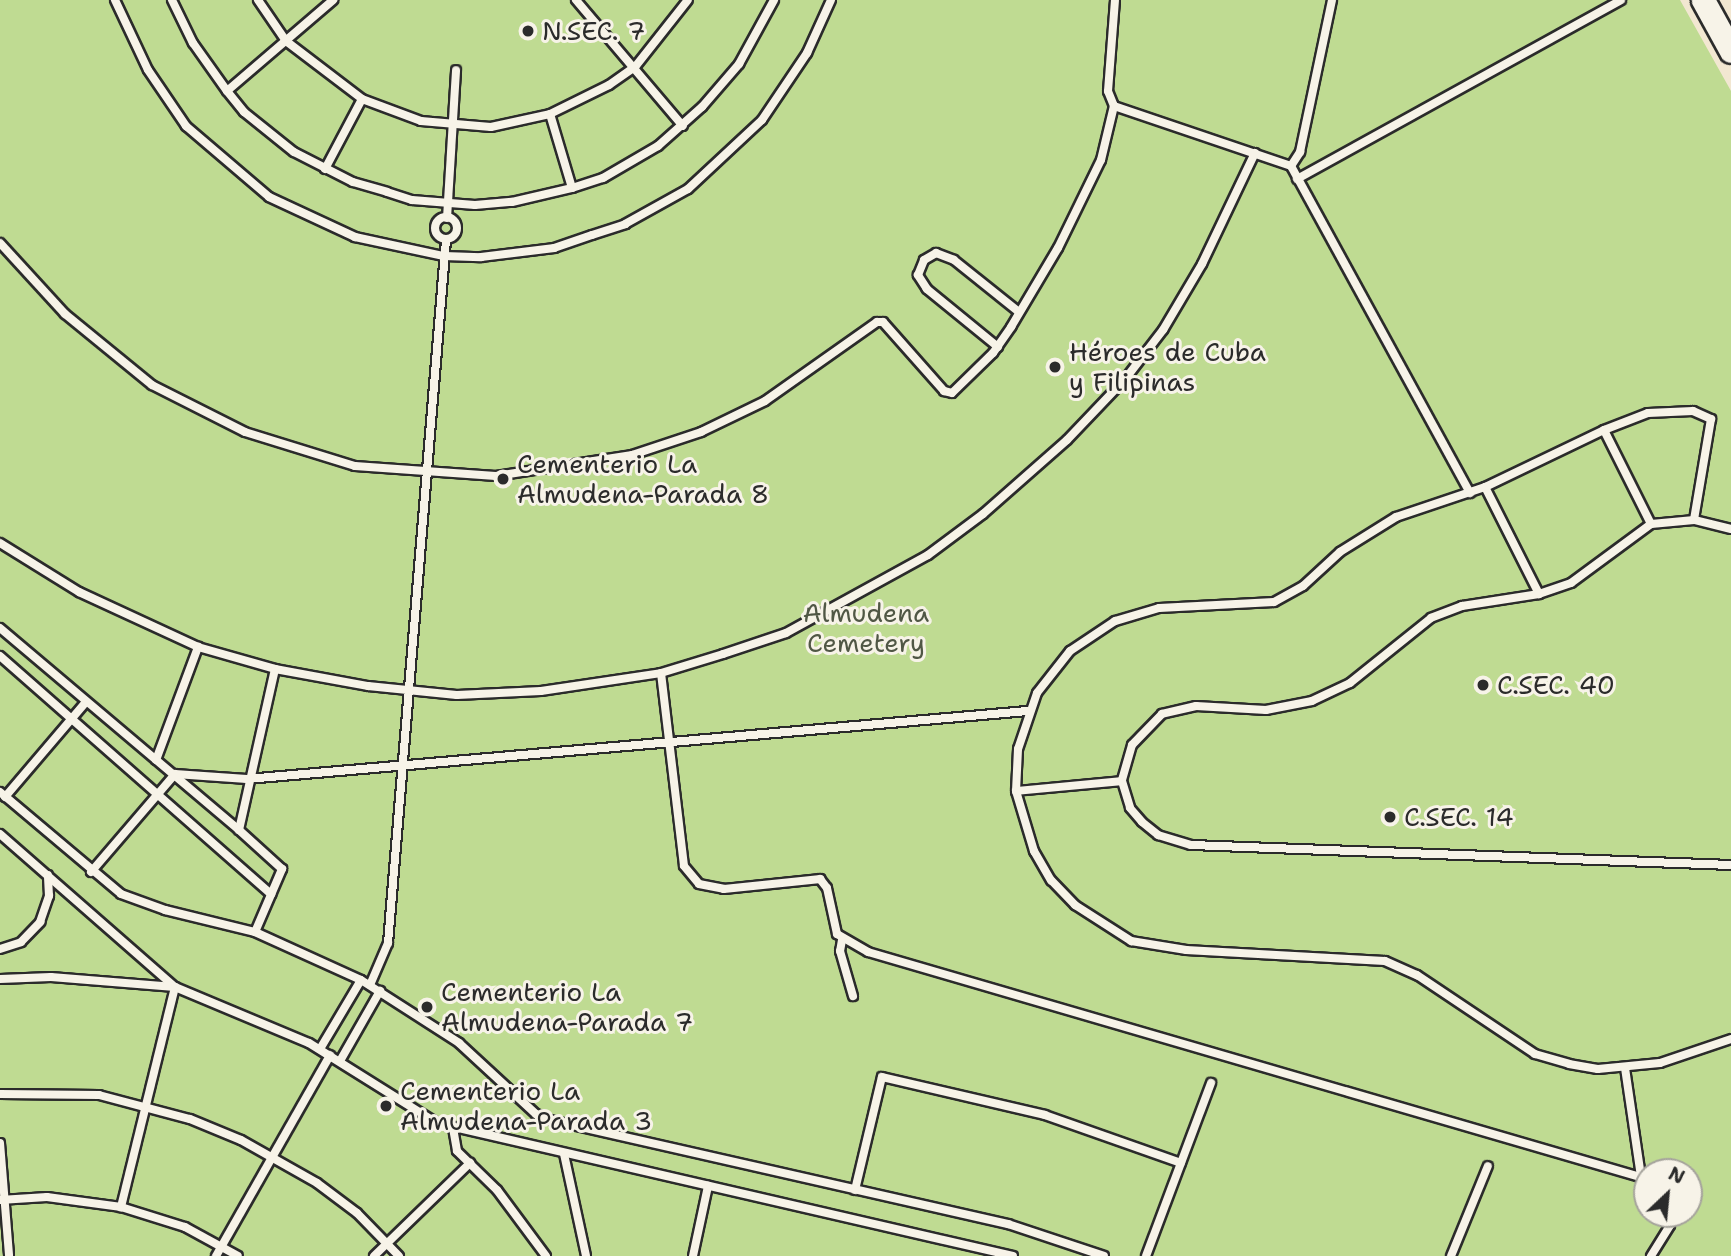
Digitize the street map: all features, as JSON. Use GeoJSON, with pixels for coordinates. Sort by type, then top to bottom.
{"type":"FeatureCollection","features":[{"type":"Feature","properties":{"kind":"street"},"geometry":{"type":"LineString","coordinates":[[1703,0],[1731,51]]}},
{"type":"Feature","properties":{"kind":"lane"},"geometry":{"type":"LineString","coordinates":[[115,0],[166,97],[186,126],[237,172],[309,219],[355,237],[444,257],[554,248],[625,224],[688,189],[762,121],[807,53],[831,0]]}},
{"type":"Feature","properties":{"kind":"lane"},"geometry":{"type":"LineString","coordinates":[[172,0],[193,43],[227,91],[271,136],[325,169],[387,192],[448,205],[512,202],[572,188],[634,162],[683,126],[739,64],[774,0]]}},
{"type":"Feature","properties":{"kind":"lane"},"geometry":{"type":"LineString","coordinates":[[258,0],[286,41],[362,99],[395,113],[453,126],[491,127],[550,114],[582,100],[635,67],[688,0]]}},
{"type":"Feature","properties":{"kind":"lane"},"geometry":{"type":"LineString","coordinates":[[227,91],[333,0]]}},
{"type":"Feature","properties":{"kind":"lane"},"geometry":{"type":"LineString","coordinates":[[576,0],[683,126]]}},
{"type":"Feature","properties":{"kind":"lane"},"geometry":{"type":"LineString","coordinates":[[0,243],[65,314],[119,360],[179,401],[285,447],[355,466],[427,474],[496,476],[567,468],[632,455],[701,432],[765,401],[877,322],[948,393],[998,347],[1085,196],[1111,131],[1114,106],[1108,91],[1115,0]]}},
{"type":"Feature","properties":{"kind":"lane"},"geometry":{"type":"LineString","coordinates":[[1291,166],[1300,152],[1332,0]]}},
{"type":"Feature","properties":{"kind":"lane"},"geometry":{"type":"LineString","coordinates":[[1297,180],[1621,0]]}},
{"type":"Feature","properties":{"kind":"lane"},"geometry":{"type":"LineString","coordinates":[[447,218],[456,70]]}},
{"type":"Feature","properties":{"kind":"lane"},"geometry":{"type":"LineString","coordinates":[[325,169],[362,99]]}},
{"type":"Feature","properties":{"kind":"lane"},"geometry":{"type":"LineString","coordinates":[[1114,106],[1291,166],[1470,493]]}},
{"type":"Feature","properties":{"kind":"lane"},"geometry":{"type":"LineString","coordinates":[[550,114],[572,188]]}},
{"type":"Feature","properties":{"kind":"lane"},"geometry":{"type":"LineString","coordinates":[[0,543],[79,592],[198,647],[275,669],[409,691],[504,693],[661,673],[786,633],[928,555],[998,502],[1067,440],[1160,334],[1202,264],[1255,153]]}},
{"type":"Feature","properties":{"kind":"lane"},"geometry":{"type":"LineString","coordinates":[[446,240],[454,236],[457,227],[447,218]]}},
{"type":"Feature","properties":{"kind":"lane"},"geometry":{"type":"LineString","coordinates":[[446,240],[435,229],[437,221],[447,218]]}},
{"type":"Feature","properties":{"kind":"lane"},"geometry":{"type":"LineString","coordinates":[[370,985],[388,943],[446,240]]}},
{"type":"Feature","properties":{"kind":"lane"},"geometry":{"type":"LineString","coordinates":[[998,347],[933,296],[918,275],[924,260],[936,253],[954,260],[1019,312]]}},
{"type":"Feature","properties":{"kind":"lane"},"geometry":{"type":"LineString","coordinates":[[1694,520],[1711,419],[1693,411],[1648,413],[1604,430],[1485,487],[1386,522],[1340,552],[1303,586],[1274,602],[1159,608],[1097,629],[1049,675],[1028,711],[1018,748],[1016,792],[1034,851],[1051,880],[1075,905],[1131,941],[1186,950],[1385,961],[1417,975],[1535,1054],[1589,1067],[1625,1068],[1700,1053],[1731,1039]]}},
{"type":"Feature","properties":{"kind":"lane"},"geometry":{"type":"LineString","coordinates":[[1604,430],[1650,524]]}},
{"type":"Feature","properties":{"kind":"lane"},"geometry":{"type":"LineString","coordinates":[[1485,487],[1539,594]]}},
{"type":"Feature","properties":{"kind":"lane"},"geometry":{"type":"LineString","coordinates":[[1731,529],[1694,520],[1650,524],[1584,576],[1539,594],[1439,614],[1350,683],[1312,701],[1266,710],[1196,706],[1162,715],[1140,732],[1129,749],[1122,781],[1130,808],[1142,822],[1158,835],[1191,845],[1731,865]]}},
{"type":"Feature","properties":{"kind":"lane"},"geometry":{"type":"LineString","coordinates":[[0,628],[85,703],[176,774],[282,869],[255,933]]}},
{"type":"Feature","properties":{"kind":"lane"},"geometry":{"type":"LineString","coordinates":[[156,760],[198,647]]}},
{"type":"Feature","properties":{"kind":"lane"},"geometry":{"type":"LineString","coordinates":[[0,656],[271,894]]}},
{"type":"Feature","properties":{"kind":"lane"},"geometry":{"type":"LineString","coordinates":[[239,830],[247,779],[275,669]]}},
{"type":"Feature","properties":{"kind":"lane"},"geometry":{"type":"LineString","coordinates":[[661,673],[684,866],[692,879],[716,889],[820,878],[827,888],[842,940],[853,996]]}},
{"type":"Feature","properties":{"kind":"lane"},"geometry":{"type":"LineString","coordinates":[[85,703],[3,794],[91,872],[143,903],[255,933],[361,980],[459,1043],[536,1114],[550,1120],[1008,1224],[1104,1256]]}},
{"type":"Feature","properties":{"kind":"lane"},"geometry":{"type":"LineString","coordinates":[[176,774],[247,779],[1028,711]]}},
{"type":"Feature","properties":{"kind":"lane"},"geometry":{"type":"LineString","coordinates":[[91,872],[176,774]]}},
{"type":"Feature","properties":{"kind":"lane"},"geometry":{"type":"LineString","coordinates":[[1016,792],[1122,781]]}},
{"type":"Feature","properties":{"kind":"lane"},"geometry":{"type":"LineString","coordinates":[[0,834],[174,987]]}},
{"type":"Feature","properties":{"kind":"lane"},"geometry":{"type":"LineString","coordinates":[[0,949],[21,942],[40,922],[49,896],[48,875]]}},
{"type":"Feature","properties":{"kind":"lane"},"geometry":{"type":"LineString","coordinates":[[842,940],[868,952],[1633,1175]]}},
{"type":"Feature","properties":{"kind":"lane"},"geometry":{"type":"LineString","coordinates":[[0,979],[51,977],[174,987],[254,1017],[320,1049],[422,1114],[453,1128],[1013,1256]]}},
{"type":"Feature","properties":{"kind":"lane"},"geometry":{"type":"LineString","coordinates":[[320,1049],[361,980]]}},
{"type":"Feature","properties":{"kind":"lane"},"geometry":{"type":"LineString","coordinates":[[121,1207],[174,987]]}},
{"type":"Feature","properties":{"kind":"lane"},"geometry":{"type":"LineString","coordinates":[[340,1061],[380,991]]}},
{"type":"Feature","properties":{"kind":"lane"},"geometry":{"type":"LineString","coordinates":[[216,1256],[330,1055]]}},
{"type":"Feature","properties":{"kind":"lane"},"geometry":{"type":"LineString","coordinates":[[1625,1068],[1641,1158]]}},
{"type":"Feature","properties":{"kind":"lane"},"geometry":{"type":"LineString","coordinates":[[855,1190],[882,1077],[1045,1115],[1181,1163]]}},
{"type":"Feature","properties":{"kind":"lane"},"geometry":{"type":"LineString","coordinates":[[1146,1256],[1211,1083]]}},
{"type":"Feature","properties":{"kind":"lane"},"geometry":{"type":"LineString","coordinates":[[0,1094],[76,1094],[145,1105],[190,1119],[273,1157],[317,1183],[388,1243],[399,1256]]}},
{"type":"Feature","properties":{"kind":"lane"},"geometry":{"type":"LineString","coordinates":[[453,1128],[452,1142],[514,1212],[546,1256]]}},
{"type":"Feature","properties":{"kind":"lane"},"geometry":{"type":"LineString","coordinates":[[0,1143],[2,1199],[9,1256]]}},
{"type":"Feature","properties":{"kind":"lane"},"geometry":{"type":"LineString","coordinates":[[564,1154],[586,1256]]}},
{"type":"Feature","properties":{"kind":"lane"},"geometry":{"type":"LineString","coordinates":[[374,1256],[470,1163]]}},
{"type":"Feature","properties":{"kind":"lane"},"geometry":{"type":"LineString","coordinates":[[1451,1256],[1488,1166]]}},
{"type":"Feature","properties":{"kind":"lane"},"geometry":{"type":"LineString","coordinates":[[693,1256],[708,1186]]}},
{"type":"Feature","properties":{"kind":"lane"},"geometry":{"type":"LineString","coordinates":[[2,1199],[47,1197],[121,1207],[186,1227],[238,1256]]}},
{"type":"Feature","properties":{"kind":"lane"},"geometry":{"type":"LineString","coordinates":[[1651,1256],[1668,1228]]}},
{"type":"Feature","properties":{"kind":"green space","name":"Almudena Cemetery"},"geometry":{"type":"Polygon","coordinates":[[[0,0],[1680,0],[1731,91],[1731,1256],[0,1256],[0,0]]]}},
{"type":"Feature","properties":{"kind":"place","name":"N.SEC. 7"},"geometry":{"type":"Point","coordinates":[528,31]}},
{"type":"Feature","properties":{"kind":"place","name":"Héroes de Cuba y Filipinas"},"geometry":{"type":"Point","coordinates":[1055,367]}},
{"type":"Feature","properties":{"kind":"place","name":"Cementerio La Almudena-Parada 8"},"geometry":{"type":"Point","coordinates":[503,479]}},
{"type":"Feature","properties":{"kind":"place","name":"C.SEC. 40"},"geometry":{"type":"Point","coordinates":[1483,685]}},
{"type":"Feature","properties":{"kind":"place","name":"C.SEC. 14"},"geometry":{"type":"Point","coordinates":[1390,817]}},
{"type":"Feature","properties":{"kind":"place","name":"Cementerio La Almudena-Parada 7"},"geometry":{"type":"Point","coordinates":[427,1007]}},
{"type":"Feature","properties":{"kind":"place","name":"Cementerio La Almudena-Parada 3"},"geometry":{"type":"Point","coordinates":[386,1106]}}]}
